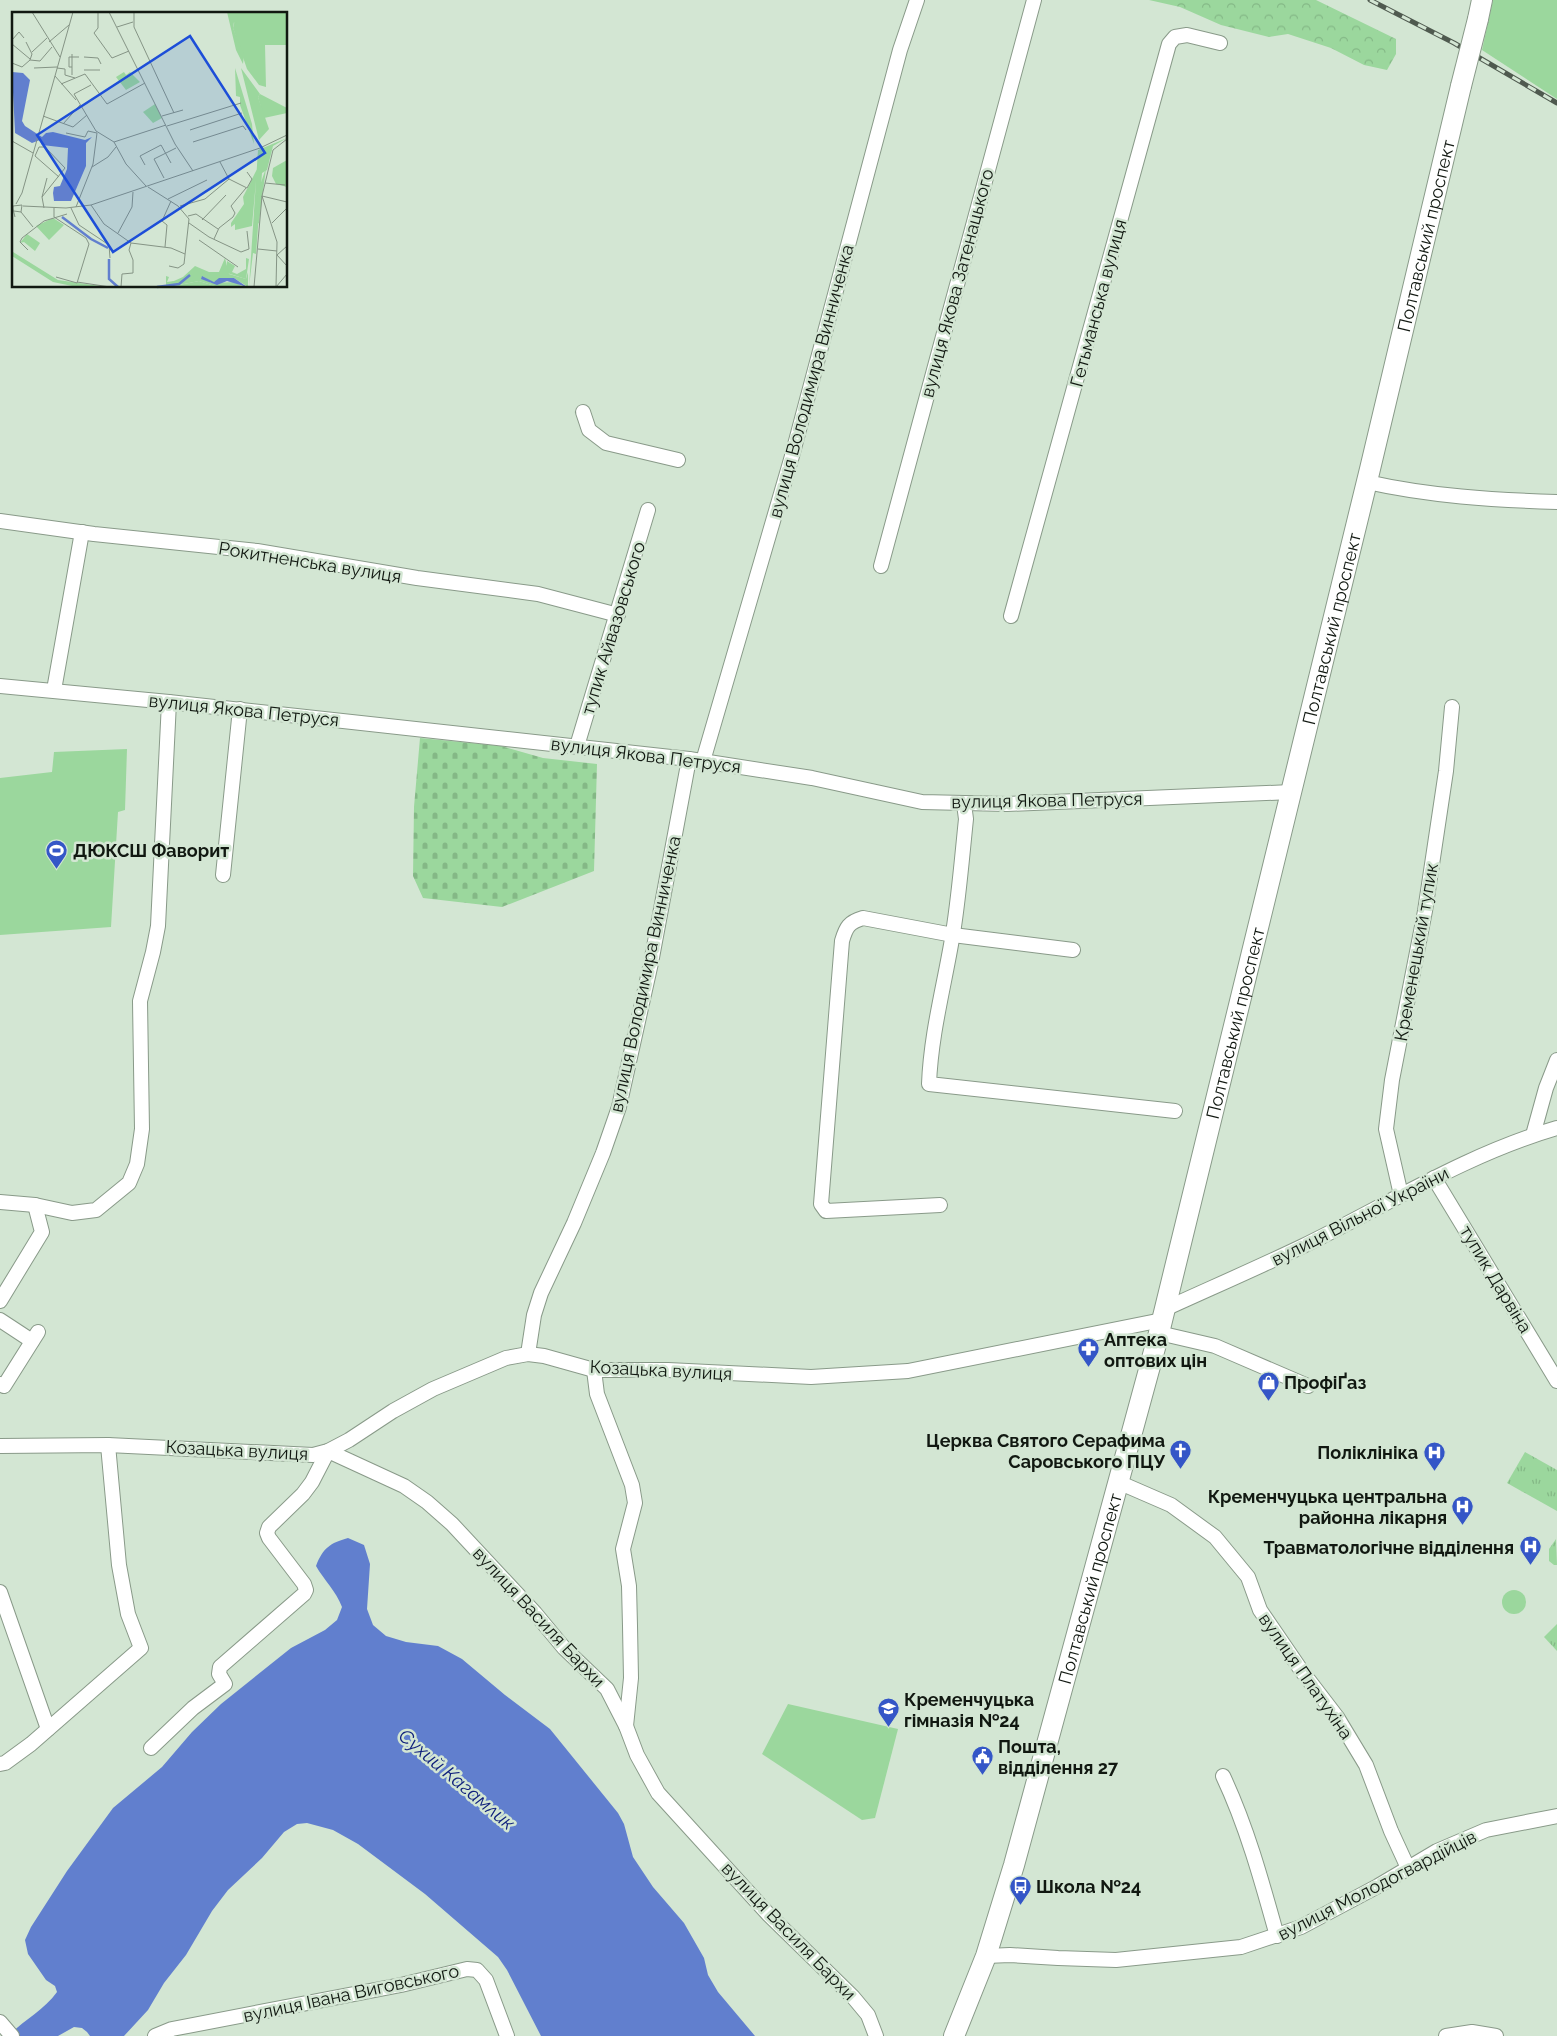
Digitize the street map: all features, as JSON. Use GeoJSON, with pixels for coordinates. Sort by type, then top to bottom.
{"type":"FeatureCollection","features":[{"type":"Feature","properties":{"kind":"highway","name":"Полтавський проспект"},"geometry":{"type":"LineString","coordinates":[[954,2036],[986,1956],[1014,1865],[1162,1321],[1367,482],[1480,9]]}},
{"type":"Feature","properties":{"kind":"street","name":"вулиця Володимира Винниченка"},"geometry":{"type":"LineString","coordinates":[[703,761],[792,456],[900,50],[917,0]]}},
{"type":"Feature","properties":{"kind":"street","name":"вулиця Якова Затенацького"},"geometry":{"type":"LineString","coordinates":[[881,566],[1034,0]]}},
{"type":"Feature","properties":{"kind":"street","name":"Гетьманська вулиця"},"geometry":{"type":"LineString","coordinates":[[1011,616],[1170,44],[1175,37],[1187,35],[1220,44]]}},
{"type":"Feature","properties":{"kind":"street"},"geometry":{"type":"LineString","coordinates":[[583,412],[589,430],[606,443],[678,460]]}},
{"type":"Feature","properties":{"kind":"street"},"geometry":{"type":"LineString","coordinates":[[1367,482],[1404,490],[1507,500],[1557,502]]}},
{"type":"Feature","properties":{"kind":"street","name":"тупик Айвазовського"},"geometry":{"type":"LineString","coordinates":[[577,746],[618,615],[648,510]]}},
{"type":"Feature","properties":{"kind":"street","name":"Рокитненська вулиця"},"geometry":{"type":"LineString","coordinates":[[0,521],[257,551],[417,578],[538,594],[618,615]]}},
{"type":"Feature","properties":{"kind":"street"},"geometry":{"type":"LineString","coordinates":[[54,690],[82,532]]}},
{"type":"Feature","properties":{"kind":"street","name":"вулиця Якова Петруся"},"geometry":{"type":"LineString","coordinates":[[0,686],[170,702],[688,759],[812,778],[922,802],[1007,804],[1291,792]]}},
{"type":"Feature","properties":{"kind":"street"},"geometry":{"type":"LineString","coordinates":[[0,1202],[35,1205],[72,1214],[96,1210],[129,1183],[137,1164],[142,1128],[140,1001],[158,926],[170,702]]}},
{"type":"Feature","properties":{"kind":"street","name":"Кременецький тупик"},"geometry":{"type":"LineString","coordinates":[[1401,1195],[1386,1129],[1392,1080],[1427,902],[1446,771],[1452,707]]}},
{"type":"Feature","properties":{"kind":"street"},"geometry":{"type":"LineString","coordinates":[[223,875],[240,710]]}},
{"type":"Feature","properties":{"kind":"street","name":"вулиця Володимира Винниченка"},"geometry":{"type":"LineString","coordinates":[[528,1354],[534,1315],[541,1292],[574,1223],[604,1153],[619,1107],[651,962],[688,759]]}},
{"type":"Feature","properties":{"kind":"street"},"geometry":{"type":"LineString","coordinates":[[964,804],[966,819],[953,935],[935,1025],[929,1084],[1175,1111]]}},
{"type":"Feature","properties":{"kind":"street"},"geometry":{"type":"LineString","coordinates":[[940,1205],[826,1211],[821,1204],[842,941],[845,929],[852,921],[864,918],[953,935],[1073,950]]}},
{"type":"Feature","properties":{"kind":"street"},"geometry":{"type":"LineString","coordinates":[[1533,1135],[1546,1088],[1557,1060]]}},
{"type":"Feature","properties":{"kind":"street","name":"вулиця Вільної України"},"geometry":{"type":"LineString","coordinates":[[1162,1321],[1434,1178],[1519,1139],[1557,1128]]}},
{"type":"Feature","properties":{"kind":"street","name":"тупик Дарвіна"},"geometry":{"type":"LineString","coordinates":[[1434,1178],[1557,1380]]}},
{"type":"Feature","properties":{"kind":"street"},"geometry":{"type":"LineString","coordinates":[[0,1301],[42,1232],[35,1205]]}},
{"type":"Feature","properties":{"kind":"street"},"geometry":{"type":"LineString","coordinates":[[0,1320],[35,1336],[4,1386],[0,1384]]}},
{"type":"Feature","properties":{"kind":"street"},"geometry":{"type":"LineString","coordinates":[[1162,1321],[1308,1386]]}},
{"type":"Feature","properties":{"kind":"street","name":"Козацька вулиця"},"geometry":{"type":"LineString","coordinates":[[0,1446],[108,1444],[313,1455],[328,1451],[433,1389],[506,1358],[528,1354],[544,1356],[594,1370],[668,1370],[811,1377],[860,1375],[908,1371],[1162,1321]]}},
{"type":"Feature","properties":{"kind":"street"},"geometry":{"type":"LineString","coordinates":[[594,1370],[597,1394],[632,1485],[635,1503],[623,1549],[629,1586],[630,1618],[631,1678],[626,1726]]}},
{"type":"Feature","properties":{"kind":"street"},"geometry":{"type":"LineString","coordinates":[[0,1764],[12,1759],[141,1648],[128,1614],[119,1564],[112,1505],[108,1444]]}},
{"type":"Feature","properties":{"kind":"street"},"geometry":{"type":"LineString","coordinates":[[151,1748],[193,1708],[225,1684],[219,1674],[220,1667],[304,1594],[306,1590],[304,1584],[267,1533],[269,1527],[312,1482],[328,1451]]}},
{"type":"Feature","properties":{"kind":"street","name":"вулиця Василя Бархи"},"geometry":{"type":"LineString","coordinates":[[328,1451],[344,1456],[404,1486],[427,1502],[452,1524],[535,1613],[564,1648],[607,1689],[626,1726],[648,1778],[668,1805],[769,1915],[853,1997],[868,2015],[876,2036]]}},
{"type":"Feature","properties":{"kind":"street","name":"вулиця Платухіна"},"geometry":{"type":"LineString","coordinates":[[1118,1482],[1171,1505],[1215,1537],[1248,1577],[1260,1610],[1301,1670],[1337,1717],[1366,1765],[1391,1831],[1408,1868]]}},
{"type":"Feature","properties":{"kind":"street"},"geometry":{"type":"LineString","coordinates":[[0,1592],[48,1729]]}},
{"type":"Feature","properties":{"kind":"street"},"geometry":{"type":"LineString","coordinates":[[1223,1776],[1238,1807],[1263,1886],[1276,1936]]}},
{"type":"Feature","properties":{"kind":"street","name":"вулиця Молодогвардійців"},"geometry":{"type":"LineString","coordinates":[[986,1956],[1010,1955],[1116,1960],[1241,1947],[1301,1927],[1437,1851],[1486,1830],[1557,1816]]}},
{"type":"Feature","properties":{"kind":"street","name":"вулиця Івана Виговського"},"geometry":{"type":"LineString","coordinates":[[155,2036],[172,2029],[392,1987],[467,1970],[477,1970],[486,1980],[507,2036]]}},
{"type":"Feature","properties":{"kind":"street"},"geometry":{"type":"LineString","coordinates":[[0,2022],[12,2036]]}},
{"type":"Feature","properties":{"kind":"street"},"geometry":{"type":"LineString","coordinates":[[1446,2036],[1472,2032],[1496,2036]]}},
{"type":"Feature","properties":{"kind":"green space"},"geometry":{"type":"Polygon","coordinates":[[[1149,0],[1316,0],[1396,39],[1396,54],[1387,70],[1364,65],[1331,48],[1288,34],[1269,37],[1221,25],[1180,7],[1149,0]]]}},
{"type":"Feature","properties":{"kind":"green space"},"geometry":{"type":"Polygon","coordinates":[[[1493,0],[1557,0],[1557,99],[1482,50],[1493,0]]]}},
{"type":"Feature","properties":{"kind":"green space"},"geometry":{"type":"Polygon","coordinates":[[[420,738],[501,746],[543,758],[597,764],[594,871],[502,907],[423,898],[413,876],[414,807],[420,738]]]}},
{"type":"Feature","properties":{"kind":"green space","name":"ДЮКСШ Фаворит"},"geometry":{"type":"Polygon","coordinates":[[[127,749],[125,810],[118,812],[111,927],[0,935],[0,778],[52,772],[54,752],[127,749]]]}},
{"type":"Feature","properties":{"kind":"green space"},"geometry":{"type":"Polygon","coordinates":[[[1525,1452],[1557,1470],[1557,1511],[1507,1483],[1525,1452]]]}},
{"type":"Feature","properties":{"kind":"green space"},"geometry":{"type":"Polygon","coordinates":[[[1556,1539],[1557,1565],[1554,1565],[1549,1561],[1549,1549],[1556,1539]]]}},
{"type":"Feature","properties":{"kind":"green space"},"geometry":{"type":"Polygon","coordinates":[[[1514,1590],[1519,1591],[1525,1597],[1525,1607],[1519,1613],[1514,1614],[1509,1613],[1503,1607],[1502,1602],[1503,1597],[1509,1591],[1514,1590]]]}},
{"type":"Feature","properties":{"kind":"green space"},"geometry":{"type":"Polygon","coordinates":[[[1557,1624],[1557,1651],[1544,1637],[1557,1624]]]}},
{"type":"Feature","properties":{"kind":"green space"},"geometry":{"type":"Polygon","coordinates":[[[788,1704],[898,1729],[875,1818],[862,1820],[762,1754],[788,1704]]]}},
{"type":"Feature","properties":{"kind":"water","name":"Сухий Кагамлик"},"geometry":{"type":"Polygon","coordinates":[[[348,1538],[364,1545],[370,1564],[367,1609],[373,1625],[386,1636],[406,1642],[438,1646],[462,1659],[550,1729],[618,1813],[624,1824],[633,1857],[653,1887],[684,1923],[704,1958],[708,1975],[718,1992],[755,2036],[541,2036],[507,1970],[498,1957],[425,1894],[358,1844],[333,1830],[307,1823],[297,1824],[284,1832],[262,1858],[228,1890],[212,1911],[186,1955],[164,1983],[148,2010],[124,2036],[90,2036],[82,2028],[74,2027],[58,2036],[8,2036],[46,2004],[57,1992],[55,1986],[46,1980],[28,1954],[25,1940],[31,1927],[67,1871],[113,1808],[162,1767],[192,1732],[221,1704],[291,1648],[325,1630],[337,1620],[342,1607],[337,1596],[316,1566],[321,1555],[328,1547],[348,1538]]]}},
{"type":"Feature","properties":{"kind":"railway"},"geometry":{"type":"LineString","coordinates":[[1370,0],[1454,43],[1557,103]]}},
{"type":"Feature","properties":{"kind":"place","name":"ДЮКСШ Фаворит"},"geometry":{"type":"Point","coordinates":[57,869]}},
{"type":"Feature","properties":{"kind":"place","name":"Аптека оптових цін"},"geometry":{"type":"Point","coordinates":[1088,1368]}},
{"type":"Feature","properties":{"kind":"place","name":"ПрофіҐаз"},"geometry":{"type":"Point","coordinates":[1268,1401]}},
{"type":"Feature","properties":{"kind":"place","name":"Церква Святого Серафима Саровського ПЦУ"},"geometry":{"type":"Point","coordinates":[1181,1469]}},
{"type":"Feature","properties":{"kind":"place","name":"Поліклініка"},"geometry":{"type":"Point","coordinates":[1434,1471]}},
{"type":"Feature","properties":{"kind":"place","name":"Кременчуцька центральна районна лікарня"},"geometry":{"type":"Point","coordinates":[1463,1525]}},
{"type":"Feature","properties":{"kind":"place","name":"Травматологічне відділення"},"geometry":{"type":"Point","coordinates":[1530,1566]}},
{"type":"Feature","properties":{"kind":"place","name":"Кременчуцька гімназія №24"},"geometry":{"type":"Point","coordinates":[888,1728]}},
{"type":"Feature","properties":{"kind":"place","name":"Пошта, відділення 27"},"geometry":{"type":"Point","coordinates":[982,1775]}},
{"type":"Feature","properties":{"kind":"place","name":"Школа №24"},"geometry":{"type":"Point","coordinates":[1020,1905]}}]}
